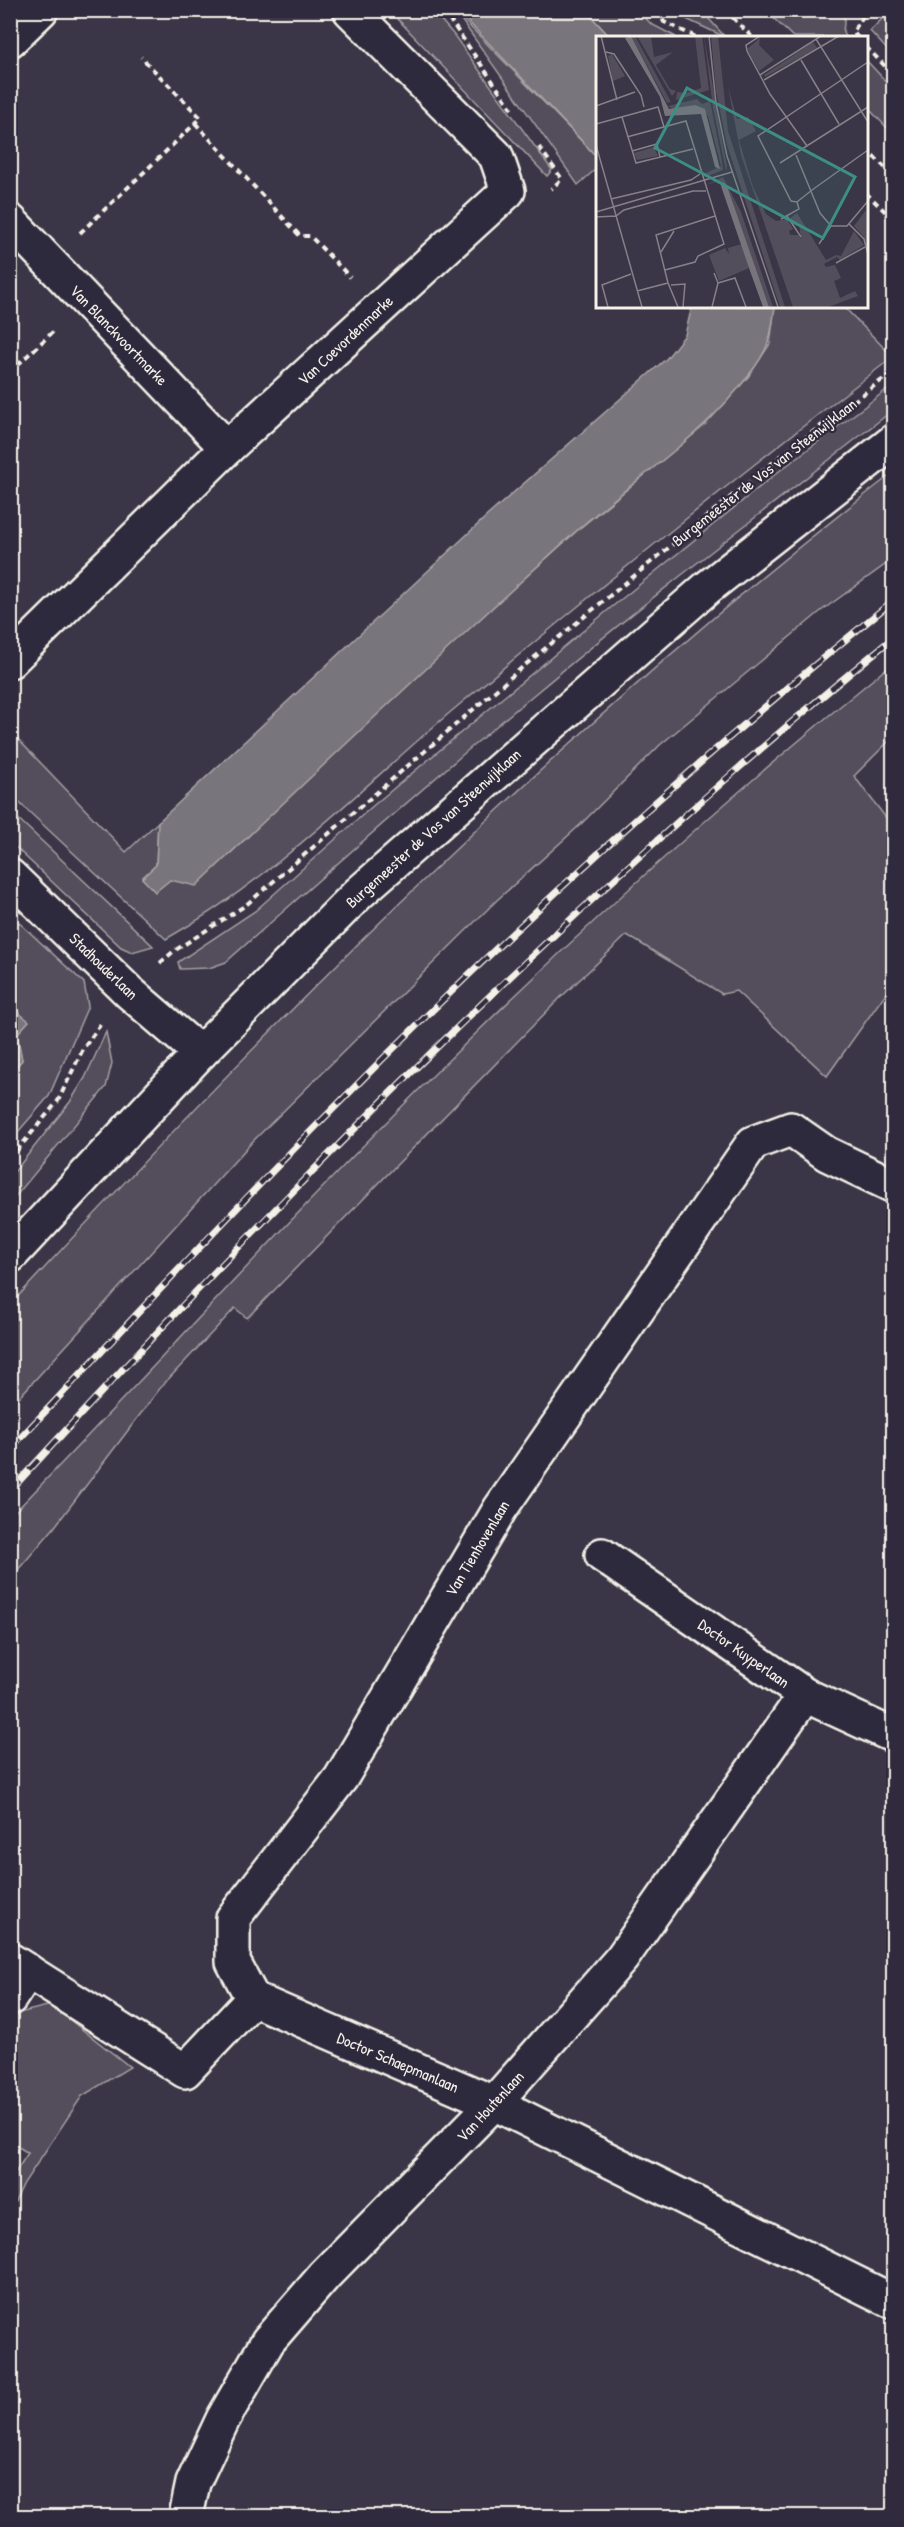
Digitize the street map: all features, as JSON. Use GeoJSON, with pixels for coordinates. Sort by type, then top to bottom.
{"type":"FeatureCollection","features":[{"type":"Feature","properties":{"kind":"street"},"geometry":{"type":"LineString","coordinates":[[10,40],[41,10]]}},
{"type":"Feature","properties":{"kind":"street","name":"Van Coevordenmarke"},"geometry":{"type":"LineString","coordinates":[[10,661],[228,448],[507,191],[496,156],[350,10]]}},
{"type":"Feature","properties":{"kind":"street","name":"Van Blanckvoortmarke"},"geometry":{"type":"LineString","coordinates":[[10,221],[228,448]]}},
{"type":"Feature","properties":{"kind":"street","name":"Burgemeester de Vos van Steenwijklaan"},"geometry":{"type":"LineString","coordinates":[[10,1256],[200,1053],[359,892],[707,588],[894,441]]}},
{"type":"Feature","properties":{"kind":"street","name":"Stadhouderlaan"},"geometry":{"type":"LineString","coordinates":[[10,876],[129,992],[200,1053]]}},
{"type":"Feature","properties":{"kind":"street","name":"Van Tienhovenlaan"},"geometry":{"type":"LineString","coordinates":[[253,1999],[233,1962],[233,1918],[341,1778],[500,1509],[753,1143],[791,1129],[827,1154],[894,1186]]}},
{"type":"Feature","properties":{"kind":"street","name":"Doctor Kuyperlaan"},"geometry":{"type":"LineString","coordinates":[[602,1555],[805,1695],[894,1736]]}},
{"type":"Feature","properties":{"kind":"street","name":"Van Houtenlaan"},"geometry":{"type":"LineString","coordinates":[[186,2517],[194,2482],[223,2419],[268,2341],[325,2275],[494,2103],[622,1958],[805,1695]]}},
{"type":"Feature","properties":{"kind":"street"},"geometry":{"type":"LineString","coordinates":[[10,1998],[19,1965],[185,2071],[253,1999]]}},
{"type":"Feature","properties":{"kind":"street","name":"Doctor Schaepmanlaan"},"geometry":{"type":"LineString","coordinates":[[253,1999],[494,2103],[894,2302]]}},
{"type":"Feature","properties":{"kind":"path"},"geometry":{"type":"LineString","coordinates":[[658,10],[664,22],[694,36]]}},
{"type":"Feature","properties":{"kind":"path"},"geometry":{"type":"LineString","coordinates":[[725,10],[751,36]]}},
{"type":"Feature","properties":{"kind":"path"},"geometry":{"type":"LineString","coordinates":[[856,36],[853,32],[865,13],[864,10]]}},
{"type":"Feature","properties":{"kind":"path"},"geometry":{"type":"LineString","coordinates":[[868,47],[894,75]]}},
{"type":"Feature","properties":{"kind":"path"},"geometry":{"type":"LineString","coordinates":[[50,262],[201,118],[141,57]]}},
{"type":"Feature","properties":{"kind":"path"},"geometry":{"type":"LineString","coordinates":[[195,123],[300,236],[310,236],[379,308]]}},
{"type":"Feature","properties":{"kind":"path"},"geometry":{"type":"LineString","coordinates":[[868,150],[894,176]]}},
{"type":"Feature","properties":{"kind":"path"},"geometry":{"type":"LineString","coordinates":[[868,194],[894,220]]}},
{"type":"Feature","properties":{"kind":"path"},"geometry":{"type":"LineString","coordinates":[[10,372],[86,300]]}},
{"type":"Feature","properties":{"kind":"path","name":"Burgemeester de Vos van Steenwijklaan"},"geometry":{"type":"LineString","coordinates":[[10,1159],[58,1101],[83,1049],[96,1029],[129,992],[174,951],[246,905],[534,658],[781,456],[894,371]]}},
{"type":"Feature","properties":{"kind":"shaded area"},"geometry":{"type":"Polygon","coordinates":[[[390,11],[433,11],[453,34],[552,170],[547,176],[390,11]]]}},
{"type":"Feature","properties":{"kind":"shaded area"},"geometry":{"type":"Polygon","coordinates":[[[455,11],[596,156],[596,169],[578,185],[455,11]]]}},
{"type":"Feature","properties":{"kind":"shaded area"},"geometry":{"type":"Polygon","coordinates":[[[458,11],[586,11],[609,36],[596,36],[596,156],[458,11]]]}},
{"type":"Feature","properties":{"kind":"shaded area"},"geometry":{"type":"Polygon","coordinates":[[[586,11],[639,11],[651,24],[674,36],[609,36],[586,11]]]}},
{"type":"Feature","properties":{"kind":"shaded area"},"geometry":{"type":"Polygon","coordinates":[[[669,11],[702,11],[723,36],[669,11]]]}},
{"type":"Feature","properties":{"kind":"shaded area"},"geometry":{"type":"Polygon","coordinates":[[[766,11],[845,11],[843,33],[845,36],[792,36],[766,11]]]}},
{"type":"Feature","properties":{"kind":"shaded area"},"geometry":{"type":"Polygon","coordinates":[[[890,11],[893,11],[893,56],[870,31],[890,11]]]}},
{"type":"Feature","properties":{"kind":"shaded area"},"geometry":{"type":"Polygon","coordinates":[[[868,62],[893,89],[893,134],[868,108],[868,62]]]}},
{"type":"Feature","properties":{"kind":"shaded area"},"geometry":{"type":"Polygon","coordinates":[[[692,308],[775,308],[765,351],[755,367],[709,420],[665,459],[596,514],[526,577],[196,886],[170,880],[155,892],[142,878],[156,865],[158,822],[488,515],[667,358],[685,335],[692,308]]]}},
{"type":"Feature","properties":{"kind":"shaded area"},"geometry":{"type":"Polygon","coordinates":[[[775,308],[845,308],[893,357],[612,578],[447,715],[277,863],[204,916],[166,939],[11,795],[10,731],[126,852],[158,822],[156,865],[142,878],[156,891],[422,671],[580,528],[705,425],[748,377],[770,344],[775,308]]]}},
{"type":"Feature","properties":{"kind":"shaded area"},"geometry":{"type":"Polygon","coordinates":[[[893,385],[893,410],[575,660],[415,795],[226,962],[209,968],[180,969],[178,962],[255,911],[375,804],[613,606],[778,472],[893,385]]]}},
{"type":"Feature","properties":{"kind":"shaded area"},"geometry":{"type":"Polygon","coordinates":[[[893,473],[893,559],[821,611],[660,745],[580,825],[497,900],[253,1141],[11,1406],[11,1304],[114,1193],[326,976],[545,766],[658,665],[774,567],[893,473]]]}},
{"type":"Feature","properties":{"kind":"shaded area"},"geometry":{"type":"Polygon","coordinates":[[[893,663],[893,737],[854,776],[893,827],[893,983],[827,1076],[736,991],[722,994],[627,935],[559,999],[247,1318],[235,1308],[161,1387],[53,1529],[11,1578],[11,1516],[289,1222],[402,1106],[565,948],[726,802],[893,663]]]}},
{"type":"Feature","properties":{"kind":"shaded area"},"geometry":{"type":"Polygon","coordinates":[[[11,812],[153,946],[132,952],[121,947],[11,843],[11,812]]]}},
{"type":"Feature","properties":{"kind":"shaded area"},"geometry":{"type":"Polygon","coordinates":[[[11,915],[84,983],[88,1006],[49,1096],[11,1140],[11,1073],[22,1060],[17,1034],[28,1021],[15,1010],[11,1014],[10,953],[14,949],[11,946],[11,915]]]}},
{"type":"Feature","properties":{"kind":"shaded area"},"geometry":{"type":"Polygon","coordinates":[[[15,1010],[29,1021],[17,1034],[22,1060],[11,1073],[11,1014],[15,1010]]]}},
{"type":"Feature","properties":{"kind":"shaded area"},"geometry":{"type":"Polygon","coordinates":[[[106,1032],[112,1063],[106,1087],[11,1202],[11,1176],[70,1102],[85,1078],[106,1032]]]}},
{"type":"Feature","properties":{"kind":"shaded area"},"geometry":{"type":"Polygon","coordinates":[[[51,2005],[130,2067],[82,2096],[24,2183],[11,2210],[11,2179],[28,2153],[11,2142],[11,2015],[51,2005]]]}},
{"type":"Feature","properties":{"kind":"railway"},"geometry":{"type":"LineString","coordinates":[[10,1449],[292,1151],[468,976],[677,783],[894,600]]}},
{"type":"Feature","properties":{"kind":"railway"},"geometry":{"type":"LineString","coordinates":[[10,1491],[220,1267],[436,1048],[547,941],[661,837],[894,637]]}}]}
